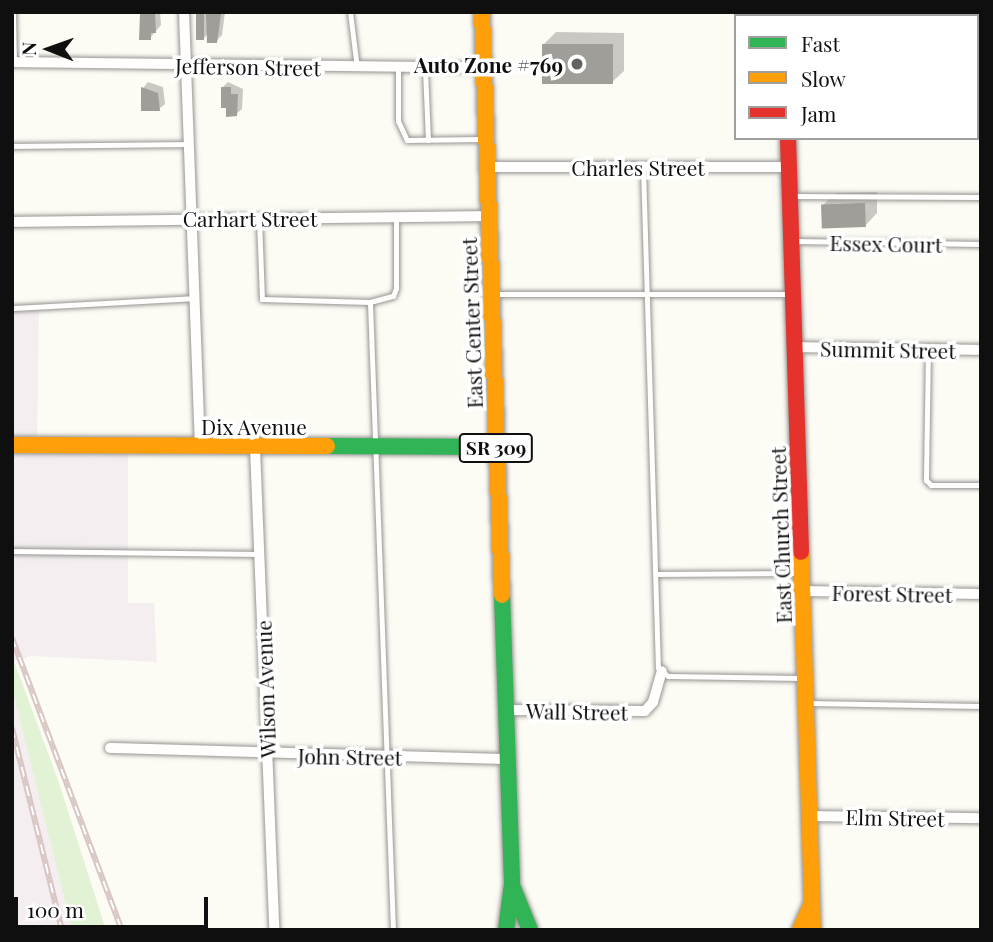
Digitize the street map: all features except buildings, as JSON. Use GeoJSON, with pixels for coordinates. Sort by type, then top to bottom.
{"type":"FeatureCollection","features":[{"type":"Feature","properties":{"kind":"street"},"geometry":{"type":"LineString","coordinates":[[184,12],[200,447]]}},
{"type":"Feature","properties":{"kind":"street","name":"East Center Street"},"geometry":{"type":"LineString","coordinates":[[482,12],[512,884],[506,930]]}},
{"type":"Feature","properties":{"kind":"street","name":"Jefferson Street"},"geometry":{"type":"LineString","coordinates":[[13,62],[484,68]]}},
{"type":"Feature","properties":{"kind":"street","name":"East Church Street"},"geometry":{"type":"LineString","coordinates":[[788,140],[813,930]]}},
{"type":"Feature","properties":{"kind":"street","name":"Charles Street"},"geometry":{"type":"LineString","coordinates":[[487,167],[790,167]]}},
{"type":"Feature","properties":{"kind":"street","name":"Carhart Street"},"geometry":{"type":"LineString","coordinates":[[12,222],[488,216]]}},
{"type":"Feature","properties":{"kind":"street","name":"Summit Street"},"geometry":{"type":"LineString","coordinates":[[795,347],[981,350]]}},
{"type":"Feature","properties":{"kind":"street","name":"Dix Avenue"},"geometry":{"type":"LineString","coordinates":[[12,444],[255,448],[496,447]]}},
{"type":"Feature","properties":{"kind":"street","name":"Wilson Avenue"},"geometry":{"type":"LineString","coordinates":[[255,448],[274,930]]}},
{"type":"Feature","properties":{"kind":"street","name":"Forest Street"},"geometry":{"type":"LineString","coordinates":[[803,591],[981,594]]}},
{"type":"Feature","properties":{"kind":"street","name":"Wall Street"},"geometry":{"type":"LineString","coordinates":[[506,710],[645,711],[653,702],[662,671]]}},
{"type":"Feature","properties":{"kind":"street","name":"John Street"},"geometry":{"type":"LineString","coordinates":[[110,748],[507,759]]}},
{"type":"Feature","properties":{"kind":"street","name":"Elm Street"},"geometry":{"type":"LineString","coordinates":[[810,816],[981,818]]}},
{"type":"Feature","properties":{"kind":"street","name":"East Center Street"},"geometry":{"type":"LineString","coordinates":[[512,884],[530,930]]}},
{"type":"Feature","properties":{"kind":"street"},"geometry":{"type":"LineString","coordinates":[[800,930],[812,903]]}},
{"type":"Feature","properties":{"kind":"lane"},"geometry":{"type":"LineString","coordinates":[[13,12],[13,62]]}},
{"type":"Feature","properties":{"kind":"lane"},"geometry":{"type":"LineString","coordinates":[[350,12],[357,68]]}},
{"type":"Feature","properties":{"kind":"lane"},"geometry":{"type":"LineString","coordinates":[[398,68],[402,132],[407,140],[486,139]]}},
{"type":"Feature","properties":{"kind":"lane"},"geometry":{"type":"LineString","coordinates":[[425,69],[428,140]]}},
{"type":"Feature","properties":{"kind":"lane"},"geometry":{"type":"LineString","coordinates":[[12,146],[190,144]]}},
{"type":"Feature","properties":{"kind":"lane"},"geometry":{"type":"LineString","coordinates":[[643,167],[658,668],[668,676],[804,678]]}},
{"type":"Feature","properties":{"kind":"lane"},"geometry":{"type":"LineString","coordinates":[[790,195],[981,197]]}},
{"type":"Feature","properties":{"kind":"lane"},"geometry":{"type":"LineString","coordinates":[[259,217],[262,299],[370,302],[393,296],[396,288],[396,217]]}},
{"type":"Feature","properties":{"kind":"lane","name":"Essex Court"},"geometry":{"type":"LineString","coordinates":[[791,241],[981,244]]}},
{"type":"Feature","properties":{"kind":"lane"},"geometry":{"type":"LineString","coordinates":[[492,294],[645,292],[794,295]]}},
{"type":"Feature","properties":{"kind":"lane"},"geometry":{"type":"LineString","coordinates":[[12,309],[195,298]]}},
{"type":"Feature","properties":{"kind":"lane"},"geometry":{"type":"LineString","coordinates":[[370,302],[393,930]]}},
{"type":"Feature","properties":{"kind":"lane"},"geometry":{"type":"LineString","coordinates":[[928,349],[926,480],[932,485],[981,485]]}},
{"type":"Feature","properties":{"kind":"lane"},"geometry":{"type":"LineString","coordinates":[[12,551],[260,554]]}},
{"type":"Feature","properties":{"kind":"lane"},"geometry":{"type":"LineString","coordinates":[[656,574],[802,573]]}},
{"type":"Feature","properties":{"kind":"lane"},"geometry":{"type":"LineString","coordinates":[[805,703],[981,706]]}},
{"type":"Feature","properties":{"kind":"shaded area"},"geometry":{"type":"Polygon","coordinates":[[[12,307],[39,308],[37,446],[128,450],[128,603],[154,603],[157,662],[31,656],[12,662],[12,307]]]}},
{"type":"Feature","properties":{"kind":"shaded area"},"geometry":{"type":"Polygon","coordinates":[[[12,688],[72,930],[12,930],[12,688]]]}},
{"type":"Feature","properties":{"kind":"green space"},"geometry":{"type":"Polygon","coordinates":[[[14,661],[58,780],[106,930],[72,930],[12,689],[14,661]]]}},
{"type":"Feature","properties":{"kind":"railway"},"geometry":{"type":"LineString","coordinates":[[12,638],[122,930]]}},
{"type":"Feature","properties":{"kind":"railway"},"geometry":{"type":"LineString","coordinates":[[12,728],[62,930]]}},
{"type":"Feature","properties":{"kind":"traffic: fast"},"geometry":{"type":"LineString","coordinates":[[327,446],[496,447]]}},
{"type":"Feature","properties":{"kind":"traffic: fast"},"geometry":{"type":"LineString","coordinates":[[502,595],[512,884],[506,930]]}},
{"type":"Feature","properties":{"kind":"traffic: fast"},"geometry":{"type":"LineString","coordinates":[[513,888],[530,930]]}},
{"type":"Feature","properties":{"kind":"traffic: slow"},"geometry":{"type":"LineString","coordinates":[[482,12],[502,595]]}},
{"type":"Feature","properties":{"kind":"traffic: slow"},"geometry":{"type":"LineString","coordinates":[[12,445],[327,446]]}},
{"type":"Feature","properties":{"kind":"traffic: slow"},"geometry":{"type":"LineString","coordinates":[[801,552],[813,930]]}},
{"type":"Feature","properties":{"kind":"traffic: slow"},"geometry":{"type":"LineString","coordinates":[[800,930],[812,903]]}},
{"type":"Feature","properties":{"kind":"traffic: jam"},"geometry":{"type":"LineString","coordinates":[[788,140],[801,552]]}},
{"type":"Feature","properties":{"kind":"place","name":"Auto Zone #769"},"geometry":{"type":"Point","coordinates":[577,64]}}]}
